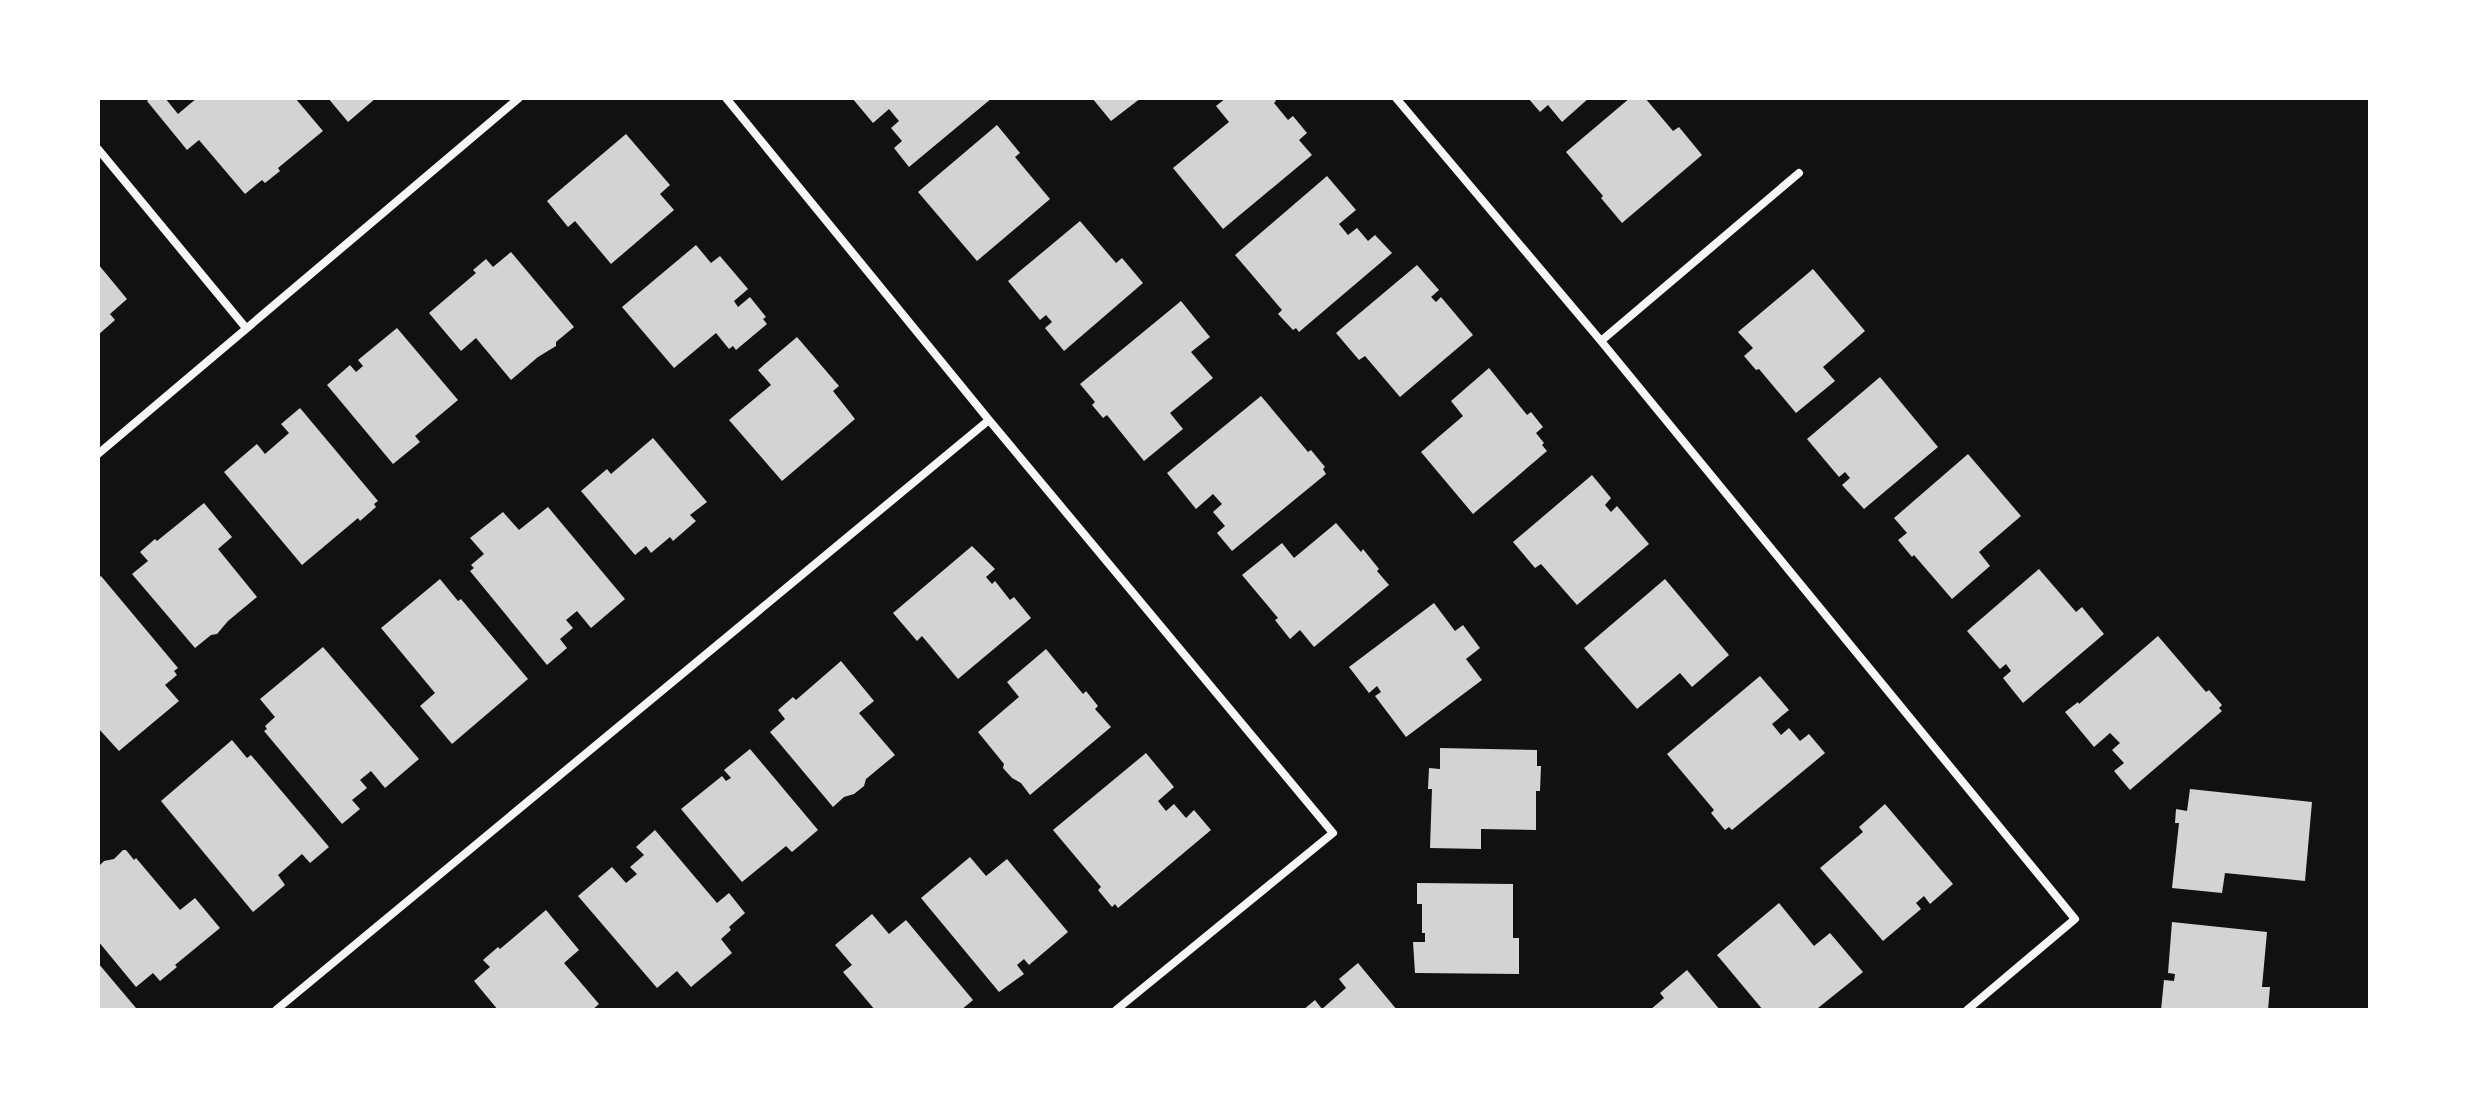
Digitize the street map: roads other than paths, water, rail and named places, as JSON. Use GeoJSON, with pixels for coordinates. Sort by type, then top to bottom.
{"type":"FeatureCollection","features":[{"type":"Feature","properties":{"kind":"street"},"geometry":{"type":"LineString","coordinates":[[98,454],[519,98]]}},
{"type":"Feature","properties":{"kind":"street"},"geometry":{"type":"LineString","coordinates":[[726,98],[1333,833],[1116,1010]]}},
{"type":"Feature","properties":{"kind":"street"},"geometry":{"type":"LineString","coordinates":[[1396,98],[1601,341],[2075,919],[1967,1010]]}},
{"type":"Feature","properties":{"kind":"street"},"geometry":{"type":"LineString","coordinates":[[98,149],[246,328]]}},
{"type":"Feature","properties":{"kind":"street"},"geometry":{"type":"LineString","coordinates":[[1601,341],[1799,173]]}},
{"type":"Feature","properties":{"kind":"street"},"geometry":{"type":"LineString","coordinates":[[276,1010],[989,420]]}}]}
